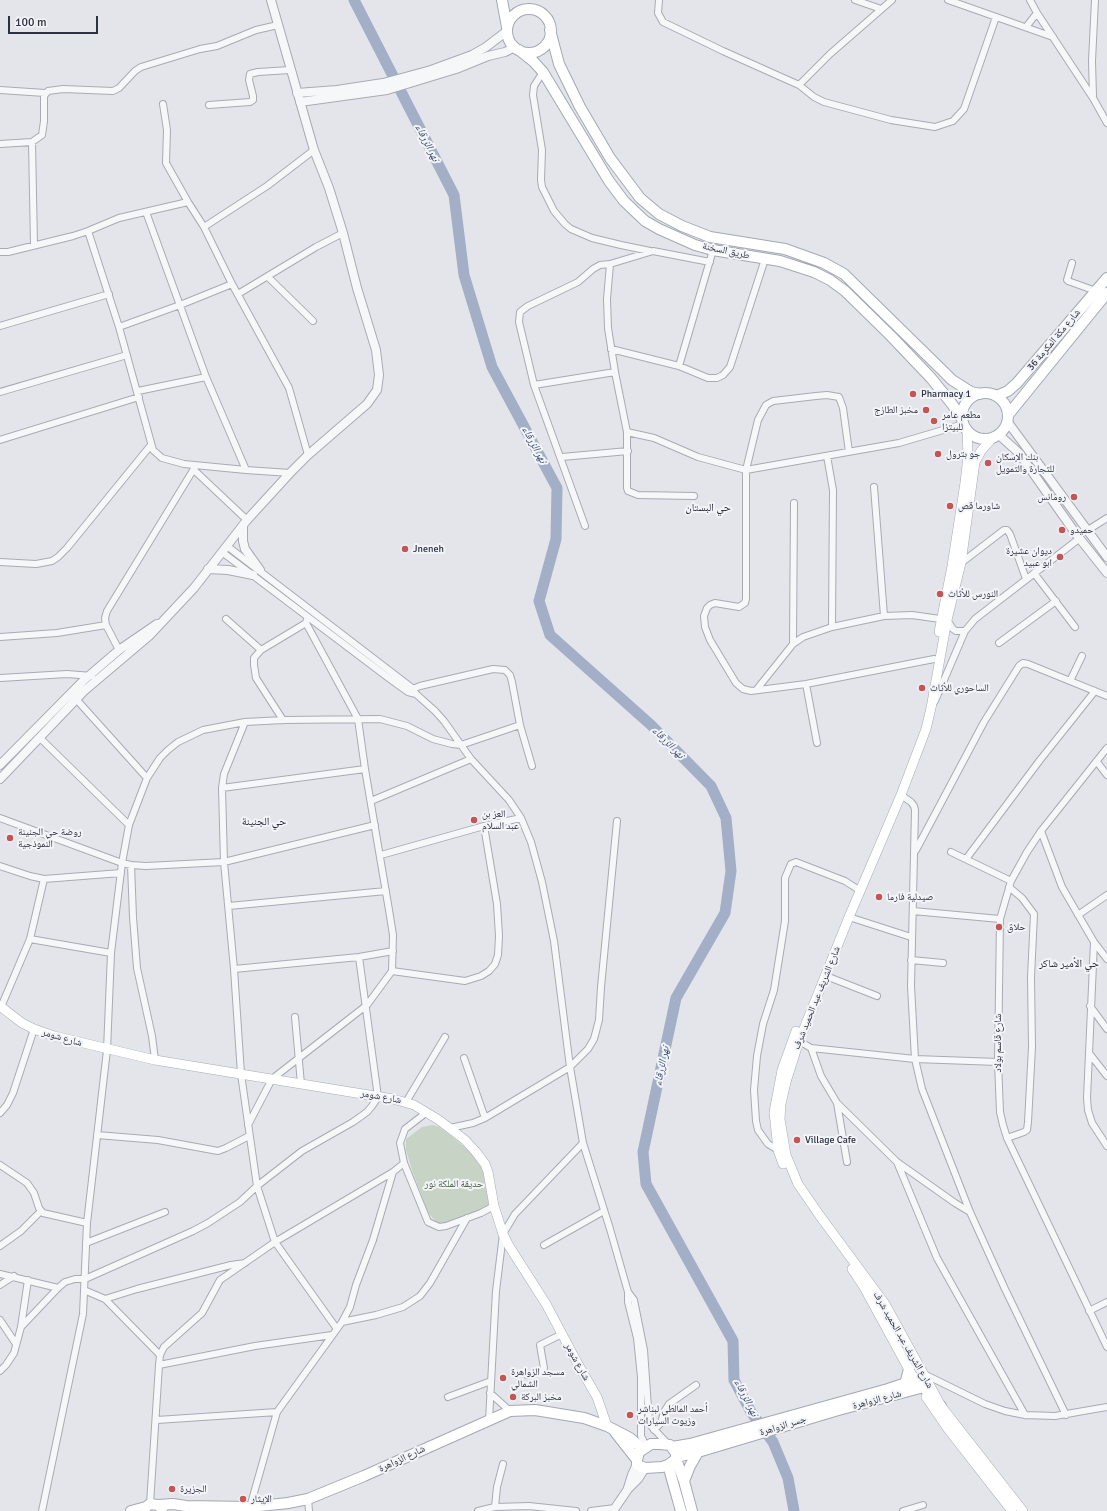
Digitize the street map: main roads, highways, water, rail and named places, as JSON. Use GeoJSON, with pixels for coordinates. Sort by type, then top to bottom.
{"type":"FeatureCollection","features":[{"type":"Feature","properties":{"kind":"main road"},"geometry":{"type":"LineString","coordinates":[[502,0],[509,40],[517,48],[527,52],[540,49],[549,39],[550,30],[548,21],[528,0]]}},
{"type":"Feature","properties":{"kind":"main road"},"geometry":{"type":"LineString","coordinates":[[507,29],[511,18],[517,12],[530,9],[539,11]]}},
{"type":"Feature","properties":{"kind":"main road","name":"طريق السخنة"},"geometry":{"type":"LineString","coordinates":[[550,30],[559,64],[580,107],[610,158],[640,198],[659,214],[682,226],[710,237],[784,250],[824,263],[844,274],[943,372],[971,392],[980,394]]}},
{"type":"Feature","properties":{"kind":"main road","name":"طريق السخنة"},"geometry":{"type":"LineString","coordinates":[[517,48],[533,61],[542,72],[605,174],[624,201],[645,221],[695,245],[713,250],[780,261],[814,272],[830,280],[845,291],[932,378],[952,404],[965,425]]}},
{"type":"Feature","properties":{"kind":"main road","name":"شارع مكة المكرمة 36"},"geometry":{"type":"LineString","coordinates":[[996,396],[1008,391],[1017,383],[1107,278]]}},
{"type":"Feature","properties":{"kind":"main road","name":"شارع مكة المكرمة 36"},"geometry":{"type":"LineString","coordinates":[[1008,418],[1107,293]]}},
{"type":"Feature","properties":{"kind":"main road"},"geometry":{"type":"LineString","coordinates":[[988,393],[996,396],[1006,407],[1008,418],[1005,426],[996,436],[980,438],[973,435],[965,425],[963,408],[974,395],[988,393]]}},
{"type":"Feature","properties":{"kind":"main road","name":"شارع الشريف عبد الحميد شرف"},"geometry":{"type":"LineString","coordinates":[[965,425],[968,456],[963,498],[931,708],[926,729],[901,795],[799,1041],[786,1082],[781,1104],[780,1119],[782,1140],[793,1173],[880,1306],[915,1381],[948,1429],[1012,1511]]}},
{"type":"Feature","properties":{"kind":"main road","name":"شارع الشريف عبد الحميد شرف"},"geometry":{"type":"LineString","coordinates":[[909,1369],[880,1306],[864,1287],[793,1186],[778,1150],[774,1112],[782,1070],[911,757],[922,725],[934,659],[944,619],[961,563],[975,462],[981,451],[996,436]]}},
{"type":"Feature","properties":{"kind":"main road","name":"شارع شومر"},"geometry":{"type":"LineString","coordinates":[[1,1006],[34,1029],[107,1050],[156,1060],[406,1102],[427,1112],[466,1140],[485,1164],[488,1172],[494,1206],[508,1246],[546,1304],[597,1397],[610,1428]]}},
{"type":"Feature","properties":{"kind":"main road"},"geometry":{"type":"LineString","coordinates":[[909,1369],[915,1381],[922,1384],[934,1402],[941,1406]]}},
{"type":"Feature","properties":{"kind":"main road","name":"شارع الشريف عبد الحميد شرف"},"geometry":{"type":"LineString","coordinates":[[915,1381],[931,1390],[941,1406],[1023,1511]]}},
{"type":"Feature","properties":{"kind":"main road","name":"شارع الزواهرة"},"geometry":{"type":"LineString","coordinates":[[833,1407],[915,1381]]}},
{"type":"Feature","properties":{"kind":"main road","name":"شارع الزواهرة"},"geometry":{"type":"LineString","coordinates":[[833,1407],[915,1381]]}},
{"type":"Feature","properties":{"kind":"main road","name":"جسر الزواهرة"},"geometry":{"type":"LineString","coordinates":[[731,1437],[833,1407]]}},
{"type":"Feature","properties":{"kind":"main road","name":"شارع الزواهرة"},"geometry":{"type":"LineString","coordinates":[[131,1511],[173,1504],[183,1509],[226,1509],[288,1503],[308,1499],[364,1476],[510,1411],[535,1410],[584,1418],[610,1428],[644,1447]]}},
{"type":"Feature","properties":{"kind":"main road"},"geometry":{"type":"LineString","coordinates":[[610,1428],[640,1464]]}},
{"type":"Feature","properties":{"kind":"main road"},"geometry":{"type":"LineString","coordinates":[[640,1464],[639,1452],[644,1447],[660,1444],[671,1446],[690,1444],[731,1437]]}},
{"type":"Feature","properties":{"kind":"main road"},"geometry":{"type":"LineString","coordinates":[[640,1464],[673,1460],[698,1452],[731,1437]]}},
{"type":"Feature","properties":{"kind":"main road"},"geometry":{"type":"LineString","coordinates":[[671,1446],[681,1511]]}},
{"type":"Feature","properties":{"kind":"main road"},"geometry":{"type":"LineString","coordinates":[[684,1481],[698,1452]]}},
{"type":"Feature","properties":{"kind":"main road"},"geometry":{"type":"LineString","coordinates":[[673,1460],[684,1481],[692,1511]]}},
{"type":"Feature","properties":{"kind":"waterway","name":"نهر الزرقاء"},"geometry":{"type":"LineString","coordinates":[[354,0],[454,195],[464,275],[492,367],[557,488],[556,539],[539,601],[550,635],[651,725],[711,786],[726,818],[731,871],[725,913],[676,998],[643,1152],[646,1184],[733,1341],[734,1380],[751,1412],[773,1442],[788,1478],[794,1511]]}},
{"type":"Feature","properties":{"kind":"place","name":"Pharmacy 1"},"geometry":{"type":"Point","coordinates":[913,394]}},
{"type":"Feature","properties":{"kind":"place","name":"مخبز الطازج"},"geometry":{"type":"Point","coordinates":[926,410]}},
{"type":"Feature","properties":{"kind":"place","name":"مطعم عامر للبيتزا"},"geometry":{"type":"Point","coordinates":[934,421]}},
{"type":"Feature","properties":{"kind":"place","name":"جو بترول"},"geometry":{"type":"Point","coordinates":[938,454]}},
{"type":"Feature","properties":{"kind":"place","name":"بنك الإسكان للتجارة والتمويل"},"geometry":{"type":"Point","coordinates":[988,463]}},
{"type":"Feature","properties":{"kind":"place","name":"رومانس"},"geometry":{"type":"Point","coordinates":[1074,497]}},
{"type":"Feature","properties":{"kind":"place","name":"شاورما قص"},"geometry":{"type":"Point","coordinates":[950,506]}},
{"type":"Feature","properties":{"kind":"place","name":"حميدو"},"geometry":{"type":"Point","coordinates":[1062,530]}},
{"type":"Feature","properties":{"kind":"place","name":"Jneneh"},"geometry":{"type":"Point","coordinates":[405,549]}},
{"type":"Feature","properties":{"kind":"place","name":"ديوان عشيرة ابو عبيد"},"geometry":{"type":"Point","coordinates":[1060,557]}},
{"type":"Feature","properties":{"kind":"place","name":"النورس للأثاث"},"geometry":{"type":"Point","coordinates":[940,594]}},
{"type":"Feature","properties":{"kind":"place","name":"الساحوري للأثاث"},"geometry":{"type":"Point","coordinates":[922,688]}},
{"type":"Feature","properties":{"kind":"place","name":"العز بن عبد السلام"},"geometry":{"type":"Point","coordinates":[474,820]}},
{"type":"Feature","properties":{"kind":"place","name":"روضة حي الجنينة النموذجية"},"geometry":{"type":"Point","coordinates":[10,838]}},
{"type":"Feature","properties":{"kind":"place","name":"صيدلية فارما"},"geometry":{"type":"Point","coordinates":[879,897]}},
{"type":"Feature","properties":{"kind":"place","name":"حلاق"},"geometry":{"type":"Point","coordinates":[999,927]}},
{"type":"Feature","properties":{"kind":"place","name":"Village Cafe"},"geometry":{"type":"Point","coordinates":[797,1140]}},
{"type":"Feature","properties":{"kind":"place","name":"مسجد الزواهرة الشمالي"},"geometry":{"type":"Point","coordinates":[503,1378]}},
{"type":"Feature","properties":{"kind":"place","name":"مخبز البركة"},"geometry":{"type":"Point","coordinates":[513,1397]}},
{"type":"Feature","properties":{"kind":"place","name":"أحمد المالطي لبناشر وزيوت السيارات"},"geometry":{"type":"Point","coordinates":[630,1415]}},
{"type":"Feature","properties":{"kind":"place","name":"الجزيرة"},"geometry":{"type":"Point","coordinates":[172,1489]}},
{"type":"Feature","properties":{"kind":"place","name":"الإيثار"},"geometry":{"type":"Point","coordinates":[243,1499]}},
{"type":"Feature","properties":{"kind":"district","name":"حي البستان"},"geometry":{"type":"Point","coordinates":[708,508]}},
{"type":"Feature","properties":{"kind":"district","name":"حي الجنينة"},"geometry":{"type":"Point","coordinates":[264,822]}},
{"type":"Feature","properties":{"kind":"district","name":"حي الأمير شاكر"},"geometry":{"type":"Point","coordinates":[1069,964]}},
{"type":"Feature","properties":{"kind":"park label","name":"حديقة الملكة نور"},"geometry":{"type":"Point","coordinates":[454,1184]}}]}
